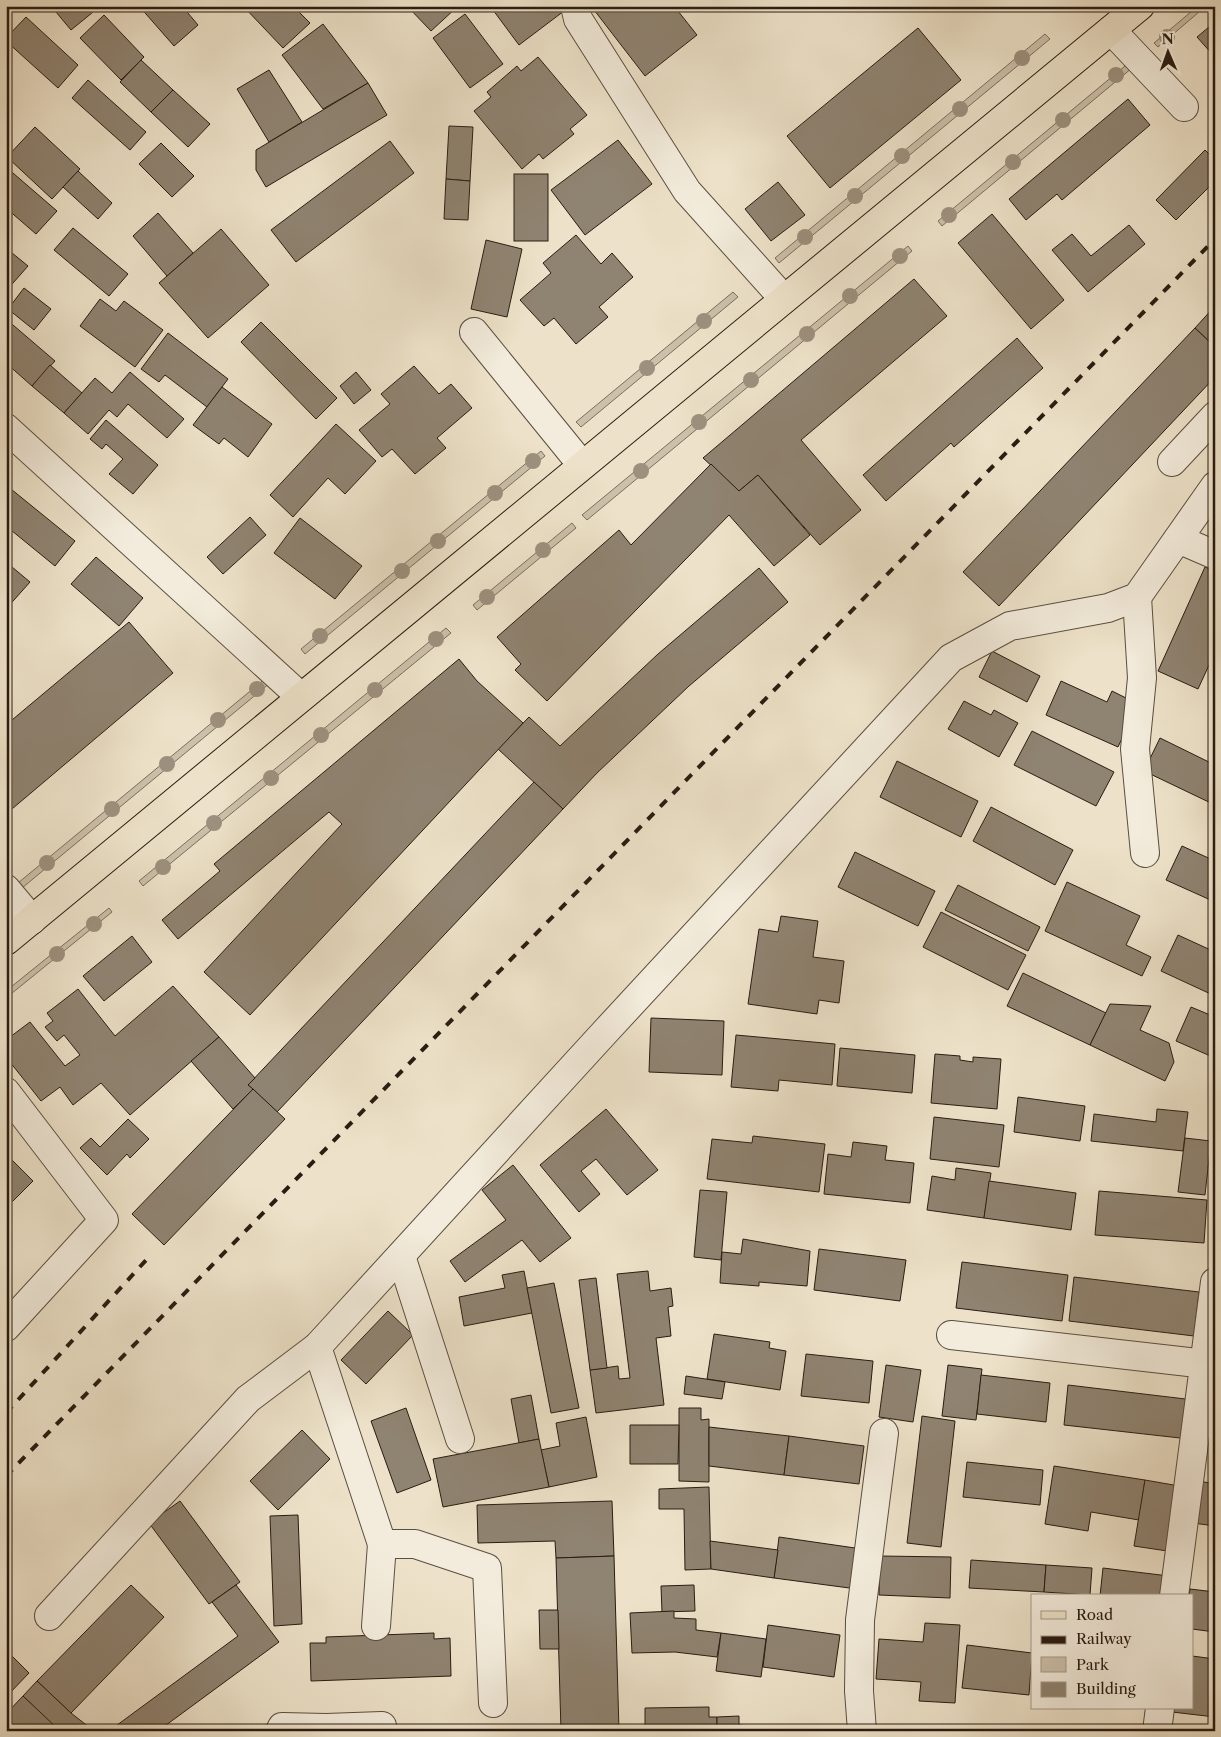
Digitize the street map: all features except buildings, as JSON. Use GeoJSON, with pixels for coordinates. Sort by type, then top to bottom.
{"type":"FeatureCollection","features":[{"type":"Feature","properties":{"kind":"main road"},"geometry":{"type":"LineString","coordinates":[[6,941],[1140,6]]}},
{"type":"Feature","properties":{"kind":"street"},"geometry":{"type":"LineString","coordinates":[[575,6],[578,19],[687,191],[784,299]]}},
{"type":"Feature","properties":{"kind":"street"},"geometry":{"type":"LineString","coordinates":[[1112,30],[1184,107]]}},
{"type":"Feature","properties":{"kind":"street"},"geometry":{"type":"LineString","coordinates":[[474,332],[582,466]]}},
{"type":"Feature","properties":{"kind":"street"},"geometry":{"type":"LineString","coordinates":[[1172,462],[1215,416]]}},
{"type":"Feature","properties":{"kind":"street"},"geometry":{"type":"LineString","coordinates":[[6,428],[301,697]]}},
{"type":"Feature","properties":{"kind":"street"},"geometry":{"type":"LineString","coordinates":[[49,1616],[248,1400],[317,1347],[951,658],[1010,626],[1108,608],[1136,598],[1215,486]]}},
{"type":"Feature","properties":{"kind":"street"},"geometry":{"type":"LineString","coordinates":[[1178,539],[1215,555]]}},
{"type":"Feature","properties":{"kind":"street"},"geometry":{"type":"LineString","coordinates":[[1136,598],[1142,678],[1134,749],[1145,853]]}},
{"type":"Feature","properties":{"kind":"street"},"geometry":{"type":"LineString","coordinates":[[6,889],[32,920]]}},
{"type":"Feature","properties":{"kind":"street"},"geometry":{"type":"LineString","coordinates":[[6,1092],[104,1220],[6,1328]]}},
{"type":"Feature","properties":{"kind":"street"},"geometry":{"type":"LineString","coordinates":[[401,1256],[460,1439]]}},
{"type":"Feature","properties":{"kind":"street"},"geometry":{"type":"LineString","coordinates":[[1174,1594],[1209,1365],[1215,1282]]}},
{"type":"Feature","properties":{"kind":"street"},"geometry":{"type":"LineString","coordinates":[[951,1335],[1209,1365]]}},
{"type":"Feature","properties":{"kind":"street"},"geometry":{"type":"LineString","coordinates":[[317,1347],[382,1544],[376,1626]]}},
{"type":"Feature","properties":{"kind":"street"},"geometry":{"type":"LineString","coordinates":[[862,1731],[859,1691],[860,1620],[884,1433]]}},
{"type":"Feature","properties":{"kind":"street"},"geometry":{"type":"LineString","coordinates":[[382,1544],[415,1544],[487,1568],[493,1703]]}},
{"type":"Feature","properties":{"kind":"street"},"geometry":{"type":"LineString","coordinates":[[1157,1731],[1160,1710]]}},
{"type":"Feature","properties":{"kind":"street"},"geometry":{"type":"LineString","coordinates":[[280,1731],[282,1726],[326,1728],[382,1722]]}},
{"type":"Feature","properties":{"kind":"green space"},"geometry":{"type":"Polygon","coordinates":[[[1198,6],[1206,6],[1158,47],[1154,43],[1198,6]]]}},
{"type":"Feature","properties":{"kind":"green space"},"geometry":{"type":"Polygon","coordinates":[[[1045,34],[1050,39],[779,263],[775,258],[1045,34]]]}},
{"type":"Feature","properties":{"kind":"green space"},"geometry":{"type":"Polygon","coordinates":[[[1125,66],[1132,68],[942,226],[938,221],[1125,66]]]}},
{"type":"Feature","properties":{"kind":"green space"},"geometry":{"type":"Polygon","coordinates":[[[908,246],[912,251],[587,520],[582,515],[908,246]]]}},
{"type":"Feature","properties":{"kind":"green space"},"geometry":{"type":"Polygon","coordinates":[[[733,292],[738,297],[581,427],[576,422],[733,292]]]}},
{"type":"Feature","properties":{"kind":"green space"},"geometry":{"type":"Polygon","coordinates":[[[541,451],[545,456],[305,654],[301,649],[541,451]]]}},
{"type":"Feature","properties":{"kind":"green space"},"geometry":{"type":"Polygon","coordinates":[[[572,523],[576,528],[477,610],[473,605],[572,523]]]}},
{"type":"Feature","properties":{"kind":"green space"},"geometry":{"type":"Polygon","coordinates":[[[446,628],[451,633],[143,886],[139,881],[446,628]]]}},
{"type":"Feature","properties":{"kind":"green space"},"geometry":{"type":"Polygon","coordinates":[[[266,678],[270,683],[22,888],[18,883],[266,678]]]}},
{"type":"Feature","properties":{"kind":"green space"},"geometry":{"type":"Polygon","coordinates":[[[109,908],[112,912],[6,998],[6,991],[109,908]]]}},
{"type":"Feature","properties":{"kind":"railway"},"geometry":{"type":"LineString","coordinates":[[6,1476],[1215,239]]}},
{"type":"Feature","properties":{"kind":"railway"},"geometry":{"type":"LineString","coordinates":[[6,1413],[148,1258]]}}]}
